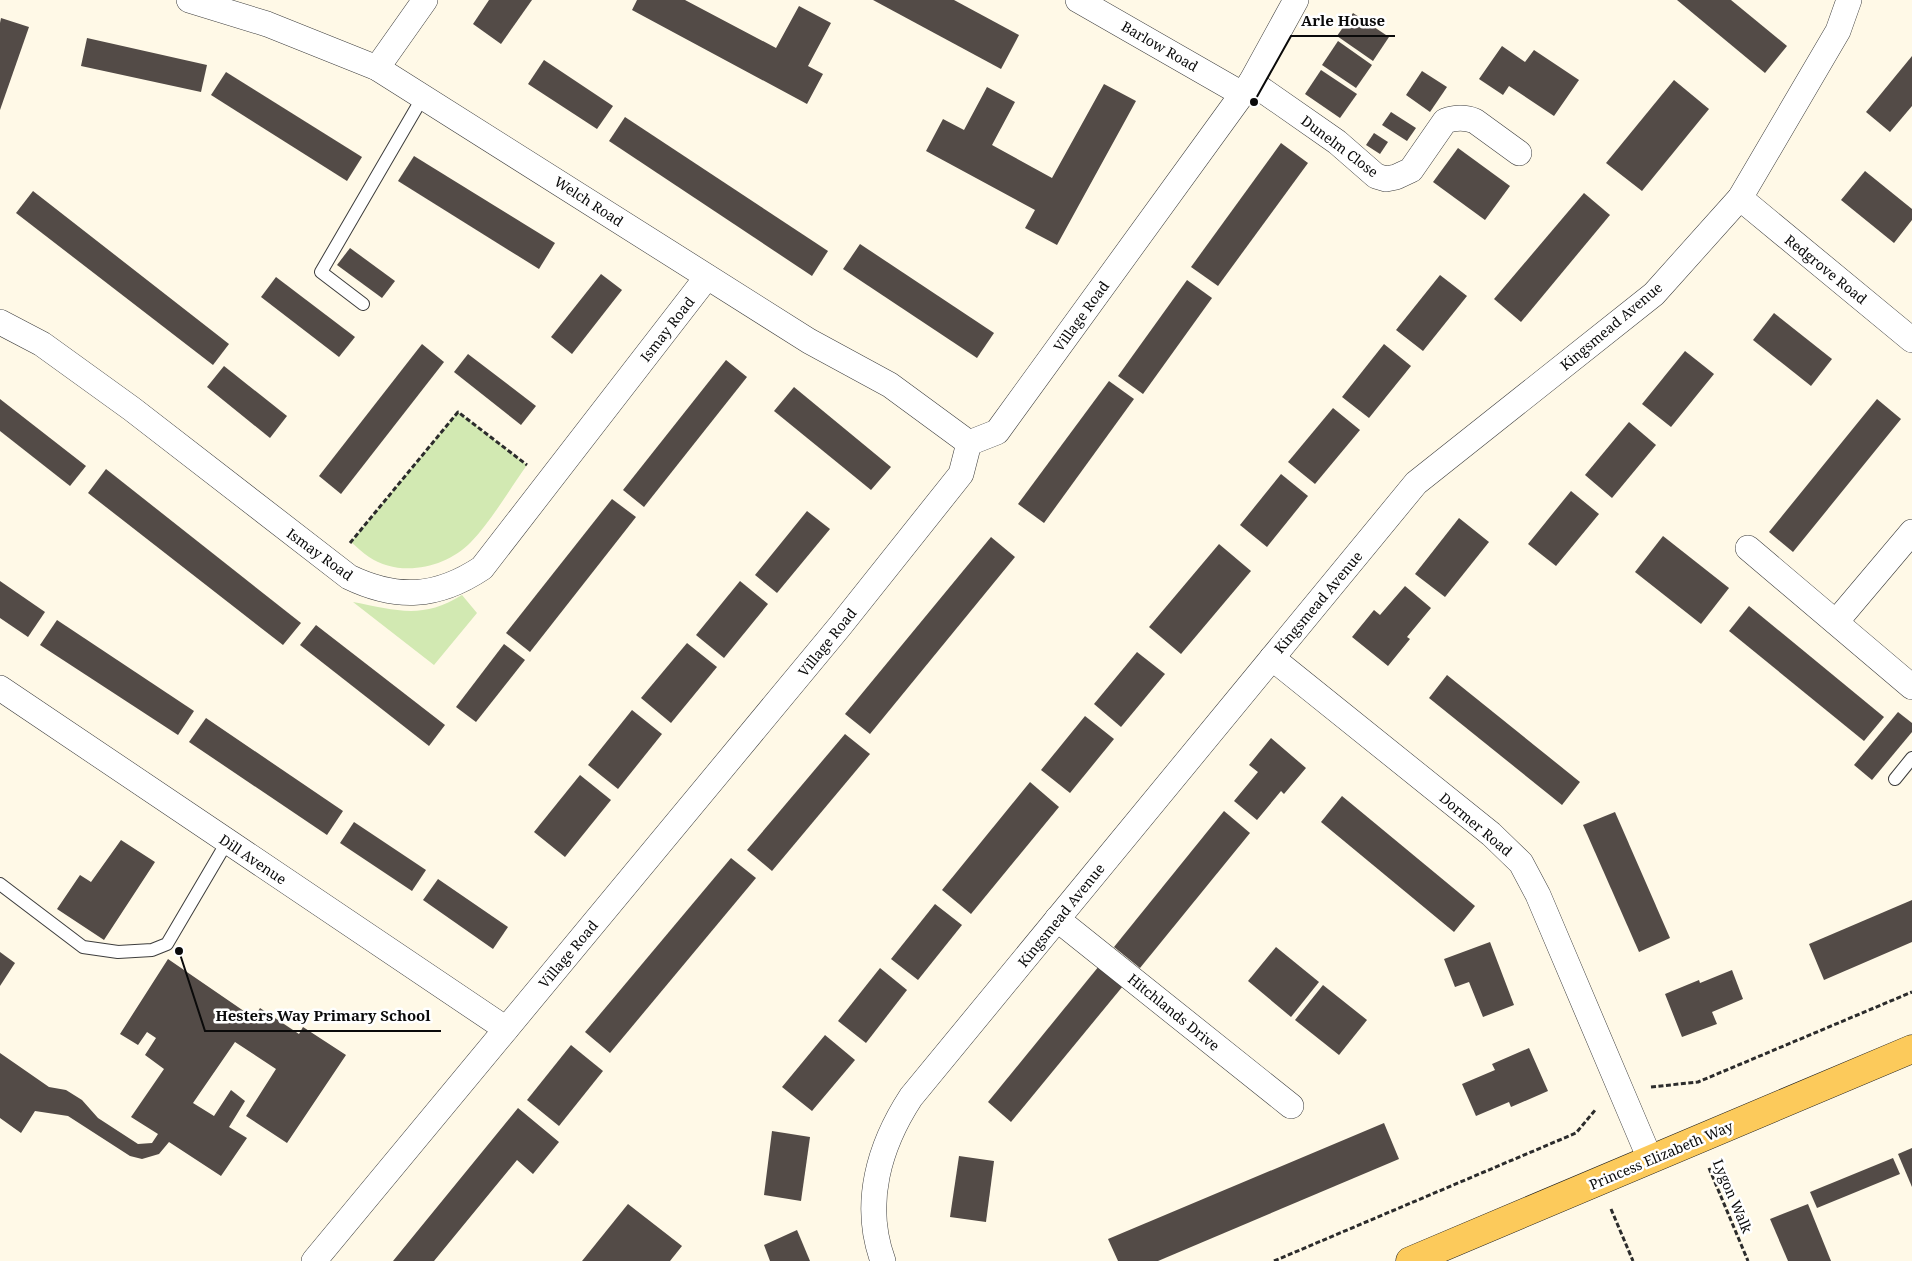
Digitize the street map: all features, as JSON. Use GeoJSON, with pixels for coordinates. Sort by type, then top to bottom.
{"type":"FeatureCollection","features":[{"type":"Feature","properties":{"kind":"main road","name":"Princess Elizabeth Way"},"geometry":{"type":"LineString","coordinates":[[1410,1261],[1912,1049]]}},
{"type":"Feature","properties":{"kind":"street","name":"Welch Road"},"geometry":{"type":"LineString","coordinates":[[189,0],[267,24],[377,68],[809,341],[890,385],[969,444]]}},
{"type":"Feature","properties":{"kind":"street"},"geometry":{"type":"LineString","coordinates":[[377,68],[425,0]]}},
{"type":"Feature","properties":{"kind":"street","name":"Barlow Road"},"geometry":{"type":"LineString","coordinates":[[1078,0],[1246,88]]}},
{"type":"Feature","properties":{"kind":"street","name":"Village Road"},"geometry":{"type":"LineString","coordinates":[[314,1261],[840,626],[961,474],[969,444],[997,432],[1246,88],[1296,0]]}},
{"type":"Feature","properties":{"kind":"street","name":"Kingsmead Avenue"},"geometry":{"type":"LineString","coordinates":[[883,1261],[875,1226],[874,1198],[877,1171],[884,1145],[896,1120],[910,1098],[1416,483],[1654,294],[1740,198],[1838,31],[1849,0]]}},
{"type":"Feature","properties":{"kind":"street","name":"Dunelm Close"},"geometry":{"type":"LineString","coordinates":[[1246,88],[1337,142],[1376,176],[1396,178],[1411,170],[1445,121],[1452,119],[1468,118],[1476,121],[1519,153]]}},
{"type":"Feature","properties":{"kind":"street","name":"Redgrove Road"},"geometry":{"type":"LineString","coordinates":[[1740,198],[1912,340]]}},
{"type":"Feature","properties":{"kind":"street","name":"Ismay Road"},"geometry":{"type":"LineString","coordinates":[[0,322],[42,344],[124,404],[348,577],[368,586],[389,592],[411,594],[450,586],[482,568],[707,277]]}},
{"type":"Feature","properties":{"kind":"street"},"geometry":{"type":"LineString","coordinates":[[1836,622],[1912,532]]}},
{"type":"Feature","properties":{"kind":"street"},"geometry":{"type":"LineString","coordinates":[[1748,548],[1912,686]]}},
{"type":"Feature","properties":{"kind":"street","name":"Dormer Road"},"geometry":{"type":"LineString","coordinates":[[1272,658],[1491,834],[1520,863],[1530,878],[1650,1160]]}},
{"type":"Feature","properties":{"kind":"street","name":"Dill Avenue"},"geometry":{"type":"LineString","coordinates":[[0,688],[506,1030]]}},
{"type":"Feature","properties":{"kind":"street","name":"Hitchlands Drive"},"geometry":{"type":"LineString","coordinates":[[1057,919],[1291,1106]]}},
{"type":"Feature","properties":{"kind":"lane"},"geometry":{"type":"LineString","coordinates":[[363,304],[320,272],[424,96]]}},
{"type":"Feature","properties":{"kind":"lane"},"geometry":{"type":"LineString","coordinates":[[1895,779],[1912,758]]}},
{"type":"Feature","properties":{"kind":"lane"},"geometry":{"type":"LineString","coordinates":[[0,884],[83,948],[118,952],[152,950],[167,944],[227,842]]}},
{"type":"Feature","properties":{"kind":"path"},"geometry":{"type":"LineString","coordinates":[[332,565],[458,412],[549,481]]}},
{"type":"Feature","properties":{"kind":"path"},"geometry":{"type":"LineString","coordinates":[[1274,1261],[1576,1133],[1598,1107],[1657,1085],[1678,1086],[1698,1082],[1912,992]]}},
{"type":"Feature","properties":{"kind":"path","name":"Lygon Walk"},"geometry":{"type":"LineString","coordinates":[[1697,1140],[1748,1261]]}},
{"type":"Feature","properties":{"kind":"path"},"geometry":{"type":"LineString","coordinates":[[1599,1181],[1633,1261]]}},
{"type":"Feature","properties":{"kind":"green space"},"geometry":{"type":"Polygon","coordinates":[[[458,412],[527,465],[479,533],[461,551],[449,558],[436,564],[408,568],[394,567],[369,557],[351,542],[458,412]]]}},
{"type":"Feature","properties":{"kind":"green space"},"geometry":{"type":"Polygon","coordinates":[[[462,595],[477,613],[434,665],[353,602],[409,611],[434,608],[462,595]]]}},
{"type":"Feature","properties":{"kind":"building"},"geometry":{"type":"Polygon","coordinates":[[[489,0],[532,0],[501,44],[473,24],[489,0]]]}},
{"type":"Feature","properties":{"kind":"building"},"geometry":{"type":"Polygon","coordinates":[[[637,0],[685,0],[776,48],[799,6],[831,23],[808,66],[823,74],[807,104],[632,10],[637,0]]]}},
{"type":"Feature","properties":{"kind":"building"},"geometry":{"type":"Polygon","coordinates":[[[873,0],[954,0],[1019,35],[1001,69],[873,0]]]}},
{"type":"Feature","properties":{"kind":"building"},"geometry":{"type":"Polygon","coordinates":[[[1677,0],[1731,0],[1787,46],[1765,73],[1677,0]]]}},
{"type":"Feature","properties":{"kind":"building"},"geometry":{"type":"Polygon","coordinates":[[[1353,13],[1389,37],[1373,61],[1337,36],[1353,13]]]}},
{"type":"Feature","properties":{"kind":"building"},"geometry":{"type":"Polygon","coordinates":[[[1,18],[29,27],[0,110],[0,23],[1,18]]]}},
{"type":"Feature","properties":{"kind":"building"},"geometry":{"type":"Polygon","coordinates":[[[87,38],[207,65],[201,92],[81,66],[87,38]]]}},
{"type":"Feature","properties":{"kind":"building"},"geometry":{"type":"Polygon","coordinates":[[[1338,41],[1372,65],[1356,88],[1322,65],[1338,41]]]}},
{"type":"Feature","properties":{"kind":"building"},"geometry":{"type":"Polygon","coordinates":[[[1502,46],[1525,62],[1534,50],[1579,80],[1554,116],[1509,86],[1503,95],[1479,79],[1502,46]]]}},
{"type":"Feature","properties":{"kind":"building"},"geometry":{"type":"Polygon","coordinates":[[[1912,56],[1912,106],[1890,132],[1866,112],[1912,56]]]}},
{"type":"Feature","properties":{"kind":"building"},"geometry":{"type":"Polygon","coordinates":[[[544,60],[613,106],[597,129],[528,84],[544,60]]]}},
{"type":"Feature","properties":{"kind":"building"},"geometry":{"type":"Polygon","coordinates":[[[1321,70],[1357,94],[1340,118],[1305,94],[1321,70]]]}},
{"type":"Feature","properties":{"kind":"building"},"geometry":{"type":"Polygon","coordinates":[[[1422,71],[1447,87],[1430,112],[1406,95],[1422,71]]]}},
{"type":"Feature","properties":{"kind":"building"},"geometry":{"type":"Polygon","coordinates":[[[226,72],[362,157],[347,181],[211,95],[226,72]]]}},
{"type":"Feature","properties":{"kind":"building"},"geometry":{"type":"Polygon","coordinates":[[[1674,80],[1709,109],[1642,191],[1606,163],[1674,80]]]}},
{"type":"Feature","properties":{"kind":"building"},"geometry":{"type":"Polygon","coordinates":[[[1104,84],[1136,101],[1057,245],[1025,228],[1035,210],[926,151],[943,119],[964,130],[987,87],[1015,102],[992,145],[1052,178],[1104,84]]]}},
{"type":"Feature","properties":{"kind":"building"},"geometry":{"type":"Polygon","coordinates":[[[1391,112],[1416,128],[1407,141],[1382,125],[1391,112]]]}},
{"type":"Feature","properties":{"kind":"building"},"geometry":{"type":"Polygon","coordinates":[[[625,117],[828,251],[812,276],[609,141],[625,117]]]}},
{"type":"Feature","properties":{"kind":"building"},"geometry":{"type":"Polygon","coordinates":[[[1374,133],[1388,142],[1380,154],[1366,145],[1374,133]]]}},
{"type":"Feature","properties":{"kind":"building"},"geometry":{"type":"Polygon","coordinates":[[[1281,143],[1308,163],[1218,286],[1191,267],[1281,143]]]}},
{"type":"Feature","properties":{"kind":"building"},"geometry":{"type":"Polygon","coordinates":[[[1458,148],[1510,186],[1485,220],[1433,182],[1458,148]]]}},
{"type":"Feature","properties":{"kind":"building"},"geometry":{"type":"Polygon","coordinates":[[[414,156],[555,243],[539,269],[398,181],[414,156]]]}},
{"type":"Feature","properties":{"kind":"building"},"geometry":{"type":"Polygon","coordinates":[[[1865,171],[1912,209],[1912,220],[1894,243],[1841,200],[1865,171]]]}},
{"type":"Feature","properties":{"kind":"building"},"geometry":{"type":"Polygon","coordinates":[[[33,191],[229,344],[213,365],[16,213],[33,191]]]}},
{"type":"Feature","properties":{"kind":"building"},"geometry":{"type":"Polygon","coordinates":[[[1584,193],[1610,215],[1521,322],[1494,299],[1584,193]]]}},
{"type":"Feature","properties":{"kind":"building"},"geometry":{"type":"Polygon","coordinates":[[[860,244],[994,333],[977,358],[843,269],[860,244]]]}},
{"type":"Feature","properties":{"kind":"building"},"geometry":{"type":"Polygon","coordinates":[[[350,248],[395,281],[382,298],[337,265],[350,248]]]}},
{"type":"Feature","properties":{"kind":"building"},"geometry":{"type":"Polygon","coordinates":[[[601,274],[622,290],[572,354],[551,337],[601,274]]]}},
{"type":"Feature","properties":{"kind":"building"},"geometry":{"type":"Polygon","coordinates":[[[1440,275],[1467,296],[1423,351],[1396,330],[1440,275]]]}},
{"type":"Feature","properties":{"kind":"building"},"geometry":{"type":"Polygon","coordinates":[[[276,277],[355,337],[339,357],[261,297],[276,277]]]}},
{"type":"Feature","properties":{"kind":"building"},"geometry":{"type":"Polygon","coordinates":[[[1187,280],[1212,298],[1143,394],[1118,376],[1187,280]]]}},
{"type":"Feature","properties":{"kind":"building"},"geometry":{"type":"Polygon","coordinates":[[[1774,313],[1832,359],[1811,386],[1753,340],[1774,313]]]}},
{"type":"Feature","properties":{"kind":"building"},"geometry":{"type":"Polygon","coordinates":[[[422,344],[444,362],[341,494],[319,476],[422,344]]]}},
{"type":"Feature","properties":{"kind":"building"},"geometry":{"type":"Polygon","coordinates":[[[1384,344],[1411,366],[1369,418],[1342,397],[1384,344]]]}},
{"type":"Feature","properties":{"kind":"building"},"geometry":{"type":"Polygon","coordinates":[[[1685,351],[1714,374],[1671,427],[1642,404],[1685,351]]]}},
{"type":"Feature","properties":{"kind":"building"},"geometry":{"type":"Polygon","coordinates":[[[468,354],[536,406],[521,425],[454,372],[468,354]]]}},
{"type":"Feature","properties":{"kind":"building"},"geometry":{"type":"Polygon","coordinates":[[[726,360],[747,377],[644,507],[623,490],[726,360]]]}},
{"type":"Feature","properties":{"kind":"building"},"geometry":{"type":"Polygon","coordinates":[[[224,366],[287,416],[270,438],[207,387],[224,366]]]}},
{"type":"Feature","properties":{"kind":"building"},"geometry":{"type":"Polygon","coordinates":[[[1109,381],[1134,399],[1044,523],[1018,504],[1109,381]]]}},
{"type":"Feature","properties":{"kind":"building"},"geometry":{"type":"Polygon","coordinates":[[[794,387],[891,467],[871,490],[774,411],[794,387]]]}},
{"type":"Feature","properties":{"kind":"building"},"geometry":{"type":"Polygon","coordinates":[[[0,399],[86,466],[70,486],[0,431],[0,399]]]}},
{"type":"Feature","properties":{"kind":"building"},"geometry":{"type":"Polygon","coordinates":[[[1877,399],[1901,419],[1793,552],[1769,532],[1877,399]]]}},
{"type":"Feature","properties":{"kind":"building"},"geometry":{"type":"Polygon","coordinates":[[[1333,408],[1360,430],[1315,484],[1288,462],[1333,408]]]}},
{"type":"Feature","properties":{"kind":"building"},"geometry":{"type":"Polygon","coordinates":[[[1629,422],[1656,445],[1612,498],[1585,475],[1629,422]]]}},
{"type":"Feature","properties":{"kind":"building"},"geometry":{"type":"Polygon","coordinates":[[[106,469],[301,623],[283,645],[88,493],[106,469]]]}},
{"type":"Feature","properties":{"kind":"building"},"geometry":{"type":"Polygon","coordinates":[[[1281,474],[1308,496],[1267,547],[1240,525],[1281,474]]]}},
{"type":"Feature","properties":{"kind":"building"},"geometry":{"type":"Polygon","coordinates":[[[1571,491],[1599,514],[1556,566],[1528,544],[1571,491]]]}},
{"type":"Feature","properties":{"kind":"building"},"geometry":{"type":"Polygon","coordinates":[[[612,499],[636,517],[530,652],[506,633],[612,499]]]}},
{"type":"Feature","properties":{"kind":"building"},"geometry":{"type":"Polygon","coordinates":[[[807,511],[830,529],[777,593],[755,575],[807,511]]]}},
{"type":"Feature","properties":{"kind":"building"},"geometry":{"type":"Polygon","coordinates":[[[1459,518],[1489,542],[1445,597],[1415,574],[1459,518]]]}},
{"type":"Feature","properties":{"kind":"building"},"geometry":{"type":"Polygon","coordinates":[[[1663,536],[1729,588],[1701,624],[1635,572],[1663,536]]]}},
{"type":"Feature","properties":{"kind":"building"},"geometry":{"type":"Polygon","coordinates":[[[991,537],[1015,557],[870,734],[845,714],[991,537]]]}},
{"type":"Feature","properties":{"kind":"building"},"geometry":{"type":"Polygon","coordinates":[[[1219,544],[1251,571],[1181,654],[1149,627],[1219,544]]]}},
{"type":"Feature","properties":{"kind":"building"},"geometry":{"type":"Polygon","coordinates":[[[0,581],[45,612],[28,637],[0,618],[0,581]]]}},
{"type":"Feature","properties":{"kind":"building"},"geometry":{"type":"Polygon","coordinates":[[[740,581],[768,604],[724,658],[696,635],[740,581]]]}},
{"type":"Feature","properties":{"kind":"building"},"geometry":{"type":"Polygon","coordinates":[[[1405,586],[1431,608],[1407,637],[1410,639],[1388,666],[1352,637],[1374,610],[1380,615],[1405,586]]]}},
{"type":"Feature","properties":{"kind":"building"},"geometry":{"type":"Polygon","coordinates":[[[1749,606],[1884,717],[1864,741],[1729,631],[1749,606]]]}},
{"type":"Feature","properties":{"kind":"building"},"geometry":{"type":"Polygon","coordinates":[[[57,620],[194,711],[178,735],[40,645],[57,620]]]}},
{"type":"Feature","properties":{"kind":"building"},"geometry":{"type":"Polygon","coordinates":[[[316,625],[445,725],[429,746],[300,645],[316,625]]]}},
{"type":"Feature","properties":{"kind":"building"},"geometry":{"type":"Polygon","coordinates":[[[687,643],[717,667],[671,723],[641,698],[687,643]]]}},
{"type":"Feature","properties":{"kind":"building"},"geometry":{"type":"Polygon","coordinates":[[[504,644],[525,660],[476,722],[456,707],[504,644]]]}},
{"type":"Feature","properties":{"kind":"building"},"geometry":{"type":"Polygon","coordinates":[[[1137,652],[1165,674],[1121,727],[1094,704],[1137,652]]]}},
{"type":"Feature","properties":{"kind":"building"},"geometry":{"type":"Polygon","coordinates":[[[1447,675],[1580,782],[1562,805],[1429,698],[1447,675]]]}},
{"type":"Feature","properties":{"kind":"building"},"geometry":{"type":"Polygon","coordinates":[[[632,710],[662,734],[618,789],[588,765],[632,710]]]}},
{"type":"Feature","properties":{"kind":"building"},"geometry":{"type":"Polygon","coordinates":[[[1898,712],[1912,723],[1912,732],[1872,780],[1854,765],[1898,712]]]}},
{"type":"Feature","properties":{"kind":"building"},"geometry":{"type":"Polygon","coordinates":[[[1085,716],[1114,739],[1070,793],[1041,770],[1085,716]]]}},
{"type":"Feature","properties":{"kind":"building"},"geometry":{"type":"Polygon","coordinates":[[[206,718],[343,811],[327,835],[189,742],[206,718]]]}},
{"type":"Feature","properties":{"kind":"building"},"geometry":{"type":"Polygon","coordinates":[[[845,734],[870,754],[772,871],[747,850],[845,734]]]}},
{"type":"Feature","properties":{"kind":"building"},"geometry":{"type":"Polygon","coordinates":[[[1271,738],[1306,768],[1284,794],[1281,791],[1257,820],[1234,801],[1258,772],[1249,765],[1271,738]]]}},
{"type":"Feature","properties":{"kind":"building"},"geometry":{"type":"Polygon","coordinates":[[[580,775],[611,800],[565,857],[534,832],[580,775]]]}},
{"type":"Feature","properties":{"kind":"building"},"geometry":{"type":"Polygon","coordinates":[[[1030,782],[1059,807],[971,914],[942,890],[1030,782]]]}},
{"type":"Feature","properties":{"kind":"building"},"geometry":{"type":"Polygon","coordinates":[[[1342,796],[1475,906],[1454,932],[1321,822],[1342,796]]]}},
{"type":"Feature","properties":{"kind":"building"},"geometry":{"type":"Polygon","coordinates":[[[1224,811],[1250,833],[1140,968],[1114,947],[1224,811]]]}},
{"type":"Feature","properties":{"kind":"building"},"geometry":{"type":"Polygon","coordinates":[[[1615,812],[1670,938],[1639,952],[1583,825],[1615,812]]]}},
{"type":"Feature","properties":{"kind":"building"},"geometry":{"type":"Polygon","coordinates":[[[354,822],[426,870],[412,891],[340,843],[354,822]]]}},
{"type":"Feature","properties":{"kind":"building"},"geometry":{"type":"Polygon","coordinates":[[[121,840],[155,862],[104,940],[57,909],[80,875],[91,882],[121,840]]]}},
{"type":"Feature","properties":{"kind":"building"},"geometry":{"type":"Polygon","coordinates":[[[731,858],[756,878],[610,1053],[585,1032],[731,858]]]}},
{"type":"Feature","properties":{"kind":"building"},"geometry":{"type":"Polygon","coordinates":[[[438,879],[508,927],[493,949],[423,900],[438,879]]]}},
{"type":"Feature","properties":{"kind":"building"},"geometry":{"type":"Polygon","coordinates":[[[1912,900],[1912,942],[1824,980],[1809,944],[1912,900]]]}},
{"type":"Feature","properties":{"kind":"building"},"geometry":{"type":"Polygon","coordinates":[[[935,904],[962,925],[918,980],[891,959],[935,904]]]}},
{"type":"Feature","properties":{"kind":"building"},"geometry":{"type":"Polygon","coordinates":[[[1490,942],[1514,1005],[1483,1017],[1469,982],[1455,987],[1444,959],[1490,942]]]}},
{"type":"Feature","properties":{"kind":"building"},"geometry":{"type":"Polygon","coordinates":[[[1276,947],[1319,982],[1291,1017],[1248,981],[1276,947]]]}},
{"type":"Feature","properties":{"kind":"building"},"geometry":{"type":"Polygon","coordinates":[[[0,952],[15,963],[0,986],[0,952]]]}},
{"type":"Feature","properties":{"kind":"building"},"geometry":{"type":"Polygon","coordinates":[[[168,959],[254,1018],[260,1008],[299,1034],[303,1027],[346,1055],[287,1143],[246,1116],[276,1069],[235,1042],[193,1103],[214,1116],[231,1090],[245,1101],[229,1127],[247,1138],[221,1176],[169,1142],[159,1154],[142,1159],[130,1156],[68,1116],[35,1111],[21,1133],[0,1118],[0,1053],[49,1087],[66,1090],[82,1100],[98,1118],[138,1144],[152,1143],[158,1134],[131,1117],[164,1069],[145,1055],[156,1038],[147,1032],[138,1045],[120,1034],[168,959]]]}},
{"type":"Feature","properties":{"kind":"building"},"geometry":{"type":"Polygon","coordinates":[[[1099,966],[1123,986],[1011,1122],[988,1102],[1099,966]]]}},
{"type":"Feature","properties":{"kind":"building"},"geometry":{"type":"Polygon","coordinates":[[[880,968],[907,990],[866,1043],[838,1021],[880,968]]]}},
{"type":"Feature","properties":{"kind":"building"},"geometry":{"type":"Polygon","coordinates":[[[1732,970],[1743,999],[1712,1012],[1717,1024],[1682,1037],[1665,994],[1699,980],[1700,983],[1732,970]]]}},
{"type":"Feature","properties":{"kind":"building"},"geometry":{"type":"Polygon","coordinates":[[[1323,985],[1367,1020],[1339,1055],[1295,1020],[1323,985]]]}},
{"type":"Feature","properties":{"kind":"building"},"geometry":{"type":"Polygon","coordinates":[[[825,1035],[855,1060],[812,1111],[782,1087],[825,1035]]]}},
{"type":"Feature","properties":{"kind":"building"},"geometry":{"type":"Polygon","coordinates":[[[571,1045],[603,1071],[559,1126],[527,1100],[571,1045]]]}},
{"type":"Feature","properties":{"kind":"building"},"geometry":{"type":"Polygon","coordinates":[[[1529,1048],[1548,1091],[1511,1107],[1509,1102],[1476,1116],[1462,1084],[1495,1070],[1492,1064],[1529,1048]]]}},
{"type":"Feature","properties":{"kind":"building"},"geometry":{"type":"Polygon","coordinates":[[[518,1108],[559,1142],[533,1174],[517,1160],[434,1261],[393,1261],[518,1108]]]}},
{"type":"Feature","properties":{"kind":"building"},"geometry":{"type":"Polygon","coordinates":[[[1384,1123],[1399,1159],[1158,1261],[1118,1261],[1108,1239],[1384,1123]]]}},
{"type":"Feature","properties":{"kind":"building"},"geometry":{"type":"Polygon","coordinates":[[[772,1131],[810,1137],[801,1201],[764,1195],[772,1131]]]}},
{"type":"Feature","properties":{"kind":"building"},"geometry":{"type":"Polygon","coordinates":[[[1912,1148],[1912,1187],[1898,1154],[1912,1148]]]}},
{"type":"Feature","properties":{"kind":"building"},"geometry":{"type":"Polygon","coordinates":[[[959,1156],[994,1161],[986,1222],[950,1217],[959,1156]]]}},
{"type":"Feature","properties":{"kind":"building"},"geometry":{"type":"Polygon","coordinates":[[[1893,1158],[1900,1174],[1817,1208],[1810,1192],[1893,1158]]]}},
{"type":"Feature","properties":{"kind":"building"},"geometry":{"type":"Polygon","coordinates":[[[628,1204],[682,1246],[670,1261],[582,1261],[628,1204]]]}},
{"type":"Feature","properties":{"kind":"building"},"geometry":{"type":"Polygon","coordinates":[[[1808,1204],[1831,1261],[1788,1261],[1770,1219],[1808,1204]]]}},
{"type":"Feature","properties":{"kind":"building"},"geometry":{"type":"Polygon","coordinates":[[[797,1230],[810,1261],[770,1261],[764,1245],[797,1230]]]}},
{"type":"Feature","properties":{"kind":"place","name":"Arle House"},"geometry":{"type":"Point","coordinates":[1254,102]}},
{"type":"Feature","properties":{"kind":"place","name":"Hesters Way Primary School"},"geometry":{"type":"Point","coordinates":[179,951]}}]}
